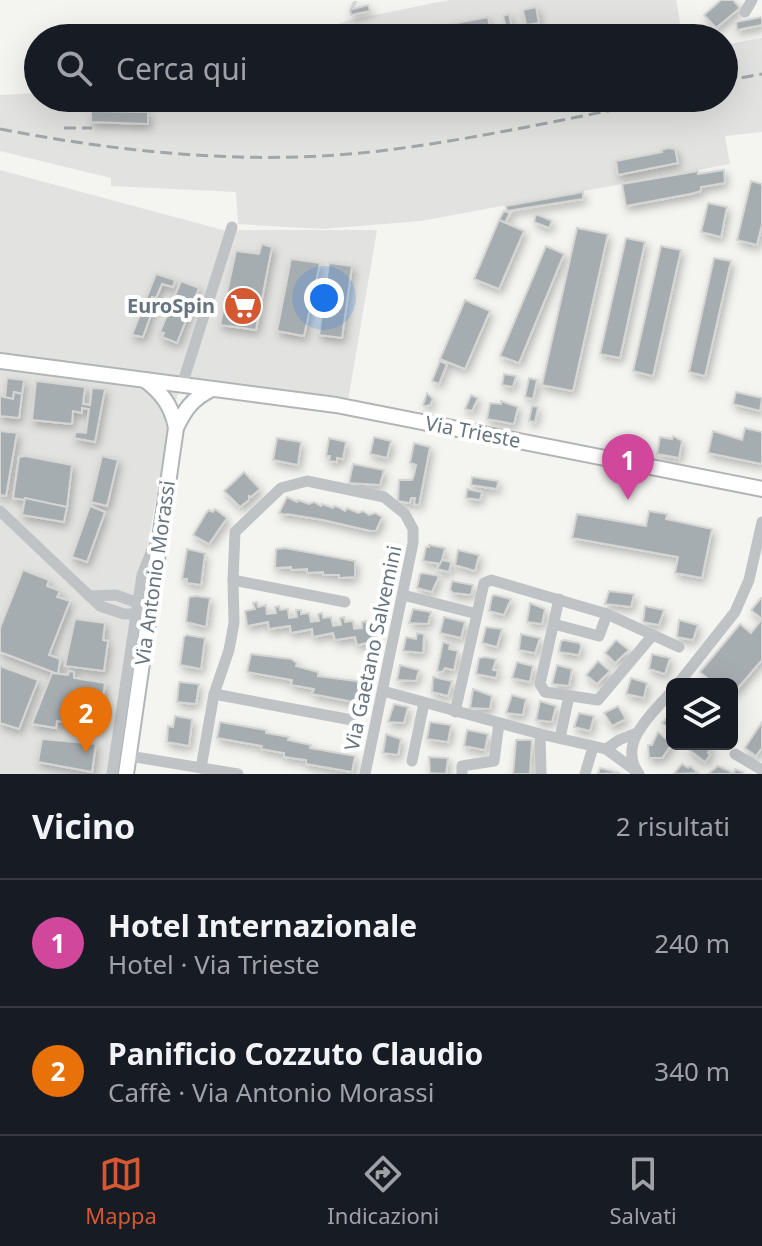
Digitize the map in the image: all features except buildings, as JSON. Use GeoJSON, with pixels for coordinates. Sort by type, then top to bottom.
{"type":"FeatureCollection","features":[{"type":"Feature","properties":{"kind":"main road","name":"Via Trieste"},"geometry":{"type":"LineString","coordinates":[[0,361],[336,405],[762,489]]}},
{"type":"Feature","properties":{"kind":"main road"},"geometry":{"type":"LineString","coordinates":[[145,380],[160,392],[175,424]]}},
{"type":"Feature","properties":{"kind":"main road"},"geometry":{"type":"LineString","coordinates":[[175,424],[182,385]]}},
{"type":"Feature","properties":{"kind":"main road","name":"Via Antonio Morassi"},"geometry":{"type":"LineString","coordinates":[[126,774],[175,424],[199,395],[213,389]]}},
{"type":"Feature","properties":{"kind":"street"},"geometry":{"type":"LineString","coordinates":[[745,12],[752,0]]}},
{"type":"Feature","properties":{"kind":"street"},"geometry":{"type":"LineString","coordinates":[[182,385],[232,227]]}},
{"type":"Feature","properties":{"kind":"street","name":"Via Gaetano Salvemini"},"geometry":{"type":"LineString","coordinates":[[233,580],[235,532],[281,488],[307,481],[384,497],[405,514],[413,529],[413,543],[365,774]]}},
{"type":"Feature","properties":{"kind":"street"},"geometry":{"type":"LineString","coordinates":[[0,511],[107,610],[137,609]]}},
{"type":"Feature","properties":{"kind":"street"},"geometry":{"type":"LineString","coordinates":[[683,678],[735,612],[749,580],[762,522]]}},
{"type":"Feature","properties":{"kind":"street"},"geometry":{"type":"LineString","coordinates":[[112,774],[142,575],[162,525]]}},
{"type":"Feature","properties":{"kind":"street"},"geometry":{"type":"LineString","coordinates":[[201,768],[214,694],[229,650],[234,623],[233,580],[345,602]]}},
{"type":"Feature","properties":{"kind":"street"},"geometry":{"type":"LineString","coordinates":[[455,712],[484,583],[491,580],[607,614],[679,647]]}},
{"type":"Feature","properties":{"kind":"street"},"geometry":{"type":"LineString","coordinates":[[403,595],[477,614]]}},
{"type":"Feature","properties":{"kind":"street"},"geometry":{"type":"LineString","coordinates":[[559,599],[540,684],[545,692],[598,700],[652,636]]}},
{"type":"Feature","properties":{"kind":"street"},"geometry":{"type":"LineString","coordinates":[[554,624],[599,636],[607,614]]}},
{"type":"Feature","properties":{"kind":"street"},"geometry":{"type":"LineString","coordinates":[[383,691],[600,748],[638,773]]}},
{"type":"Feature","properties":{"kind":"street"},"geometry":{"type":"LineString","coordinates":[[214,694],[352,720]]}},
{"type":"Feature","properties":{"kind":"street"},"geometry":{"type":"LineString","coordinates":[[560,738],[569,696]]}},
{"type":"Feature","properties":{"kind":"street"},"geometry":{"type":"LineString","coordinates":[[585,774],[600,748],[634,734],[666,698]]}},
{"type":"Feature","properties":{"kind":"street"},"geometry":{"type":"LineString","coordinates":[[412,761],[424,703]]}},
{"type":"Feature","properties":{"kind":"street"},"geometry":{"type":"LineString","coordinates":[[462,774],[462,766],[494,761],[499,723]]}},
{"type":"Feature","properties":{"kind":"street"},"geometry":{"type":"LineString","coordinates":[[540,734],[541,774]]}},
{"type":"Feature","properties":{"kind":"street"},"geometry":{"type":"LineString","coordinates":[[634,734],[632,750],[638,773]]}},
{"type":"Feature","properties":{"kind":"street"},"geometry":{"type":"LineString","coordinates":[[735,754],[762,770]]}},
{"type":"Feature","properties":{"kind":"street"},"geometry":{"type":"LineString","coordinates":[[129,756],[238,774]]}},
{"type":"Feature","properties":{"kind":"shaded area"},"geometry":{"type":"Polygon","coordinates":[[[449,0],[676,0],[680,24],[337,24],[449,0]]]}},
{"type":"Feature","properties":{"kind":"shaded area"},"geometry":{"type":"Polygon","coordinates":[[[762,38],[762,132],[725,136],[730,164],[421,221],[322,229],[238,224],[236,192],[111,186],[111,178],[0,151],[0,95],[24,94],[24,112],[738,112],[738,42],[762,38]]]}},
{"type":"Feature","properties":{"kind":"shaded area"},"geometry":{"type":"Polygon","coordinates":[[[0,170],[223,230],[377,230],[348,400],[182,378],[169,426],[107,774],[0,774],[0,170]]]}},
{"type":"Feature","properties":{"kind":"railway"},"geometry":{"type":"LineString","coordinates":[[738,78],[762,74]]}},
{"type":"Feature","properties":{"kind":"railway"},"geometry":{"type":"LineString","coordinates":[[0,129],[94,145],[189,155],[284,157],[380,151],[602,112]]}},
{"type":"Feature","properties":{"kind":"railway"},"geometry":{"type":"LineString","coordinates":[[64,128],[92,128]]}},
{"type":"Feature","properties":{"kind":"place","name":"EuroSpin"},"geometry":{"type":"Point","coordinates":[243,306]}},
{"type":"Feature","properties":{"kind":"place","name":"Hotel Internazionale"},"geometry":{"type":"Point","coordinates":[628,500]}},
{"type":"Feature","properties":{"kind":"place","name":"Panificio Cozzuto Claudio"},"geometry":{"type":"Point","coordinates":[86,753]}}]}
